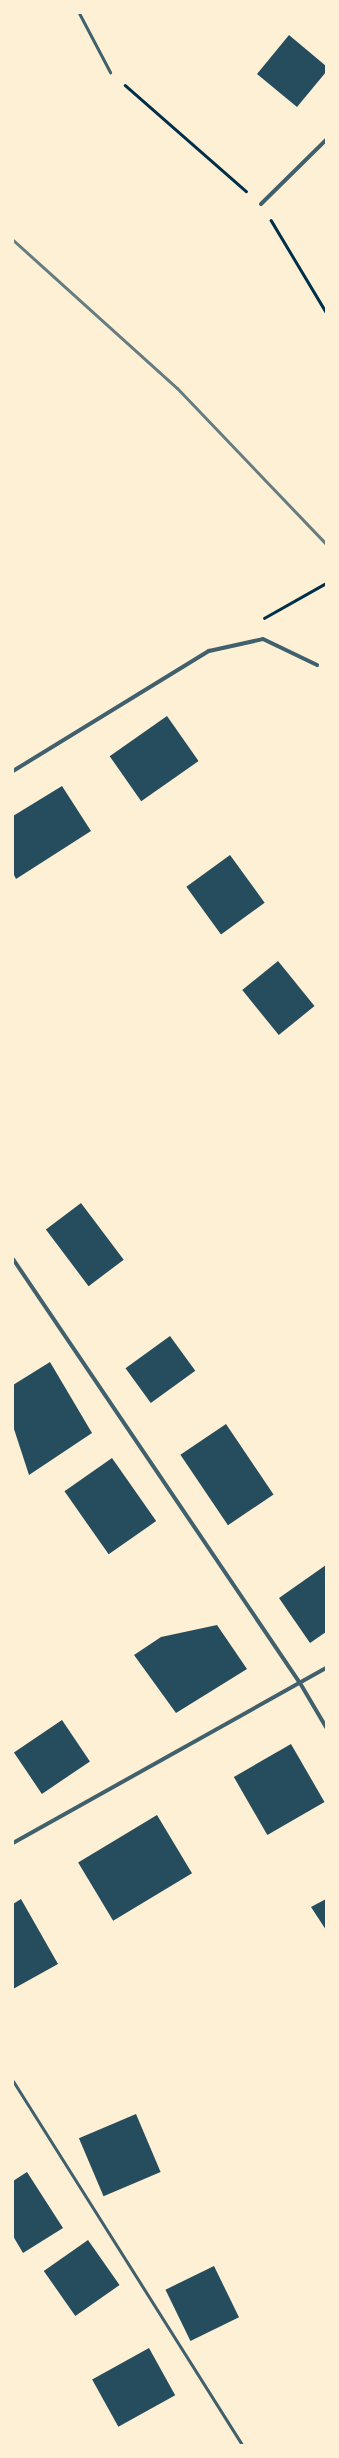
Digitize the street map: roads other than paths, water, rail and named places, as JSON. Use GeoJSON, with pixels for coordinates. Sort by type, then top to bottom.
{"type":"FeatureCollection","features":[{"type":"Feature","properties":{"kind":"street"},"geometry":{"type":"LineString","coordinates":[[261,204],[326,140]]}},
{"type":"Feature","properties":{"kind":"street"},"geometry":{"type":"LineString","coordinates":[[13,771],[209,651],[263,639],[317,665]]}},
{"type":"Feature","properties":{"kind":"street"},"geometry":{"type":"LineString","coordinates":[[13,1259],[300,1682],[326,1726]]}},
{"type":"Feature","properties":{"kind":"street"},"geometry":{"type":"LineString","coordinates":[[13,1843],[326,1668]]}},
{"type":"Feature","properties":{"kind":"lane"},"geometry":{"type":"LineString","coordinates":[[79,13],[110,72]]}},
{"type":"Feature","properties":{"kind":"lane"},"geometry":{"type":"LineString","coordinates":[[13,2081],[242,2445]]}},
{"type":"Feature","properties":{"kind":"railway"},"geometry":{"type":"LineString","coordinates":[[13,240],[177,388],[326,544]]}}]}
